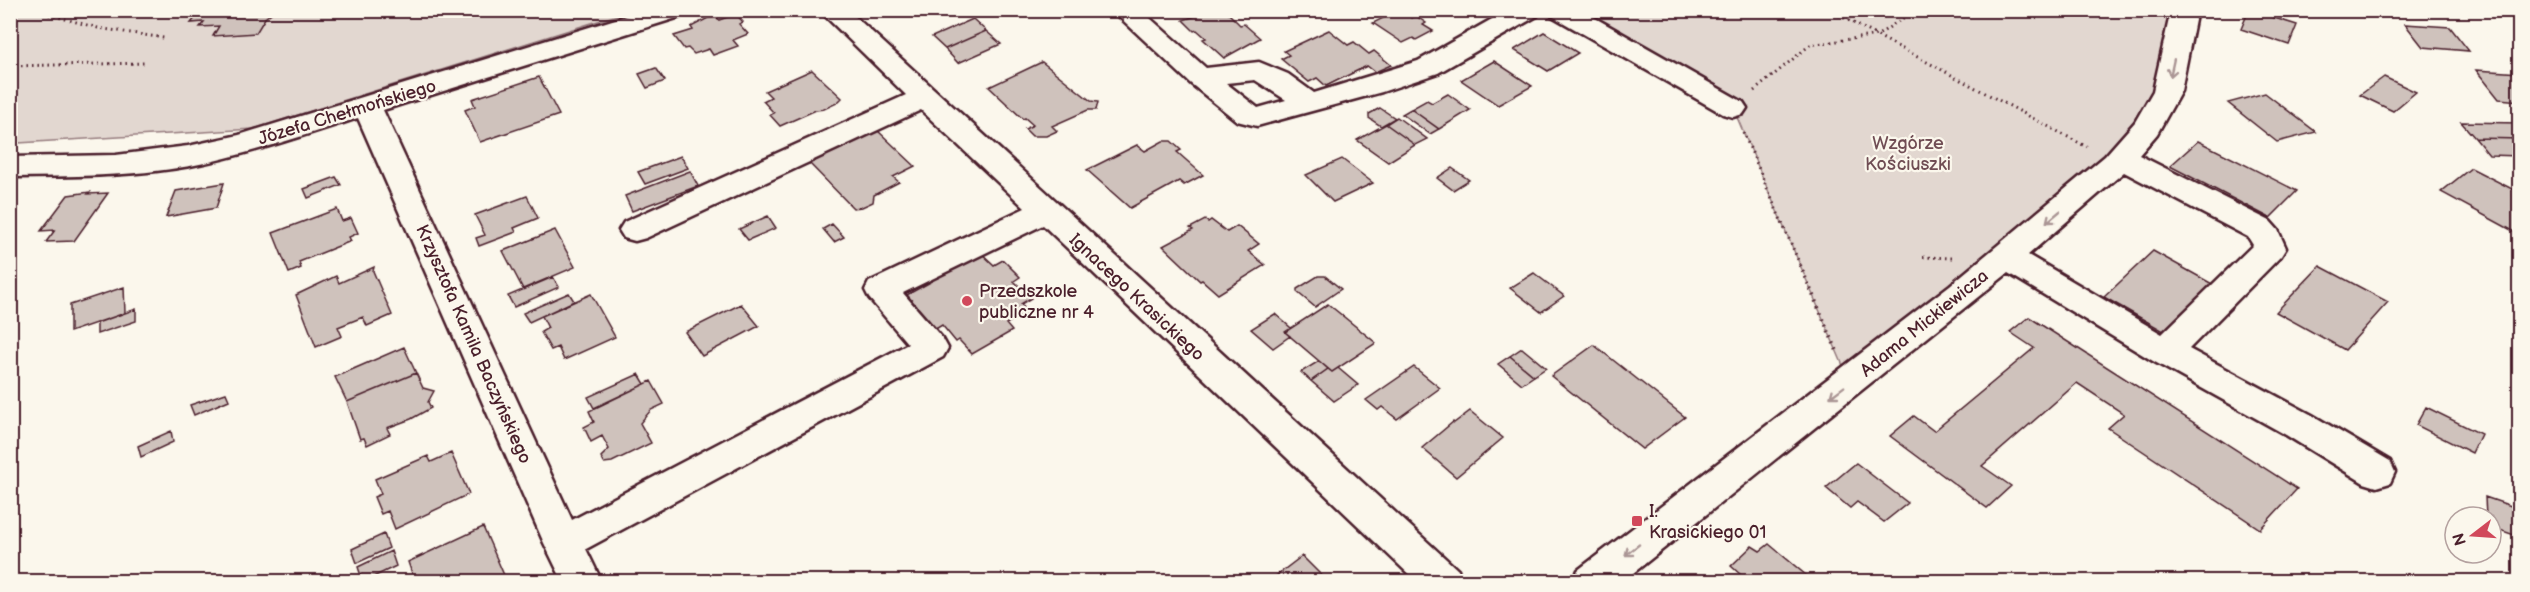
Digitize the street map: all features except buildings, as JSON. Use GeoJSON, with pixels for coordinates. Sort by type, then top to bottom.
{"type":"FeatureCollection","features":[{"type":"Feature","properties":{"kind":"street","name":"Józefa Chełmońskiego"},"geometry":{"type":"LineString","coordinates":[[10,167],[116,165],[188,156],[276,135],[674,10]]}},
{"type":"Feature","properties":{"kind":"street","name":"Ignacego Krasickiego"},"geometry":{"type":"LineString","coordinates":[[832,10],[923,98],[1444,582]]}},
{"type":"Feature","properties":{"kind":"street"},"geometry":{"type":"LineString","coordinates":[[1125,10],[1200,77],[1247,114],[1257,117],[1372,86],[1428,67],[1528,10]]}},
{"type":"Feature","properties":{"kind":"street"},"geometry":{"type":"LineString","coordinates":[[1560,10],[1733,108]]}},
{"type":"Feature","properties":{"kind":"street","name":"Adama Mickiewicza"},"geometry":{"type":"LineString","coordinates":[[1592,582],[1850,382],[2006,257],[2119,161],[2147,127],[2167,91],[2184,10]]}},
{"type":"Feature","properties":{"kind":"street"},"geometry":{"type":"LineString","coordinates":[[1200,77],[1259,71],[1278,80],[1308,102]]}},
{"type":"Feature","properties":{"kind":"street"},"geometry":{"type":"LineString","coordinates":[[635,230],[923,98]]}},
{"type":"Feature","properties":{"kind":"street","name":"Krzysztofa Kamila Baczyńskiego"},"geometry":{"type":"LineString","coordinates":[[367,106],[563,543],[583,582]]}},
{"type":"Feature","properties":{"kind":"street"},"geometry":{"type":"LineString","coordinates":[[2119,161],[2259,229],[2267,238],[2270,248],[2165,352]]}},
{"type":"Feature","properties":{"kind":"street"},"geometry":{"type":"LineString","coordinates":[[563,543],[931,348],[881,290],[1045,211]]}},
{"type":"Feature","properties":{"kind":"street"},"geometry":{"type":"LineString","coordinates":[[2006,257],[2165,352],[2299,424],[2377,472]]}},
{"type":"Feature","properties":{"kind":"path"},"geometry":{"type":"LineString","coordinates":[[10,16],[26,10]]}},
{"type":"Feature","properties":{"kind":"path"},"geometry":{"type":"LineString","coordinates":[[33,10],[64,22],[104,31],[164,38]]}},
{"type":"Feature","properties":{"kind":"path"},"geometry":{"type":"LineString","coordinates":[[1829,10],[2119,161]]}},
{"type":"Feature","properties":{"kind":"path"},"geometry":{"type":"LineString","coordinates":[[1850,382],[1733,108],[1810,45],[1878,35],[1915,10]]}},
{"type":"Feature","properties":{"kind":"path"},"geometry":{"type":"LineString","coordinates":[[10,66],[144,63]]}},
{"type":"Feature","properties":{"kind":"path"},"geometry":{"type":"LineString","coordinates":[[1923,257],[1955,258]]}},
{"type":"Feature","properties":{"kind":"green space"},"geometry":{"type":"Polygon","coordinates":[[[11,11],[630,11],[253,129],[11,143],[11,11]]]}},
{"type":"Feature","properties":{"kind":"green space","name":"Wzgórze Kościuszki"},"geometry":{"type":"Polygon","coordinates":[[[1561,11],[2184,11],[2147,127],[1850,382],[1733,108],[1561,11]]]}},
{"type":"Feature","properties":{"kind":"place","name":"Przedszkole publiczne nr 4"},"geometry":{"type":"Point","coordinates":[967,301]}},
{"type":"Feature","properties":{"kind":"place","name":"I. Krasickiego 01"},"geometry":{"type":"Point","coordinates":[1637,521]}}]}
